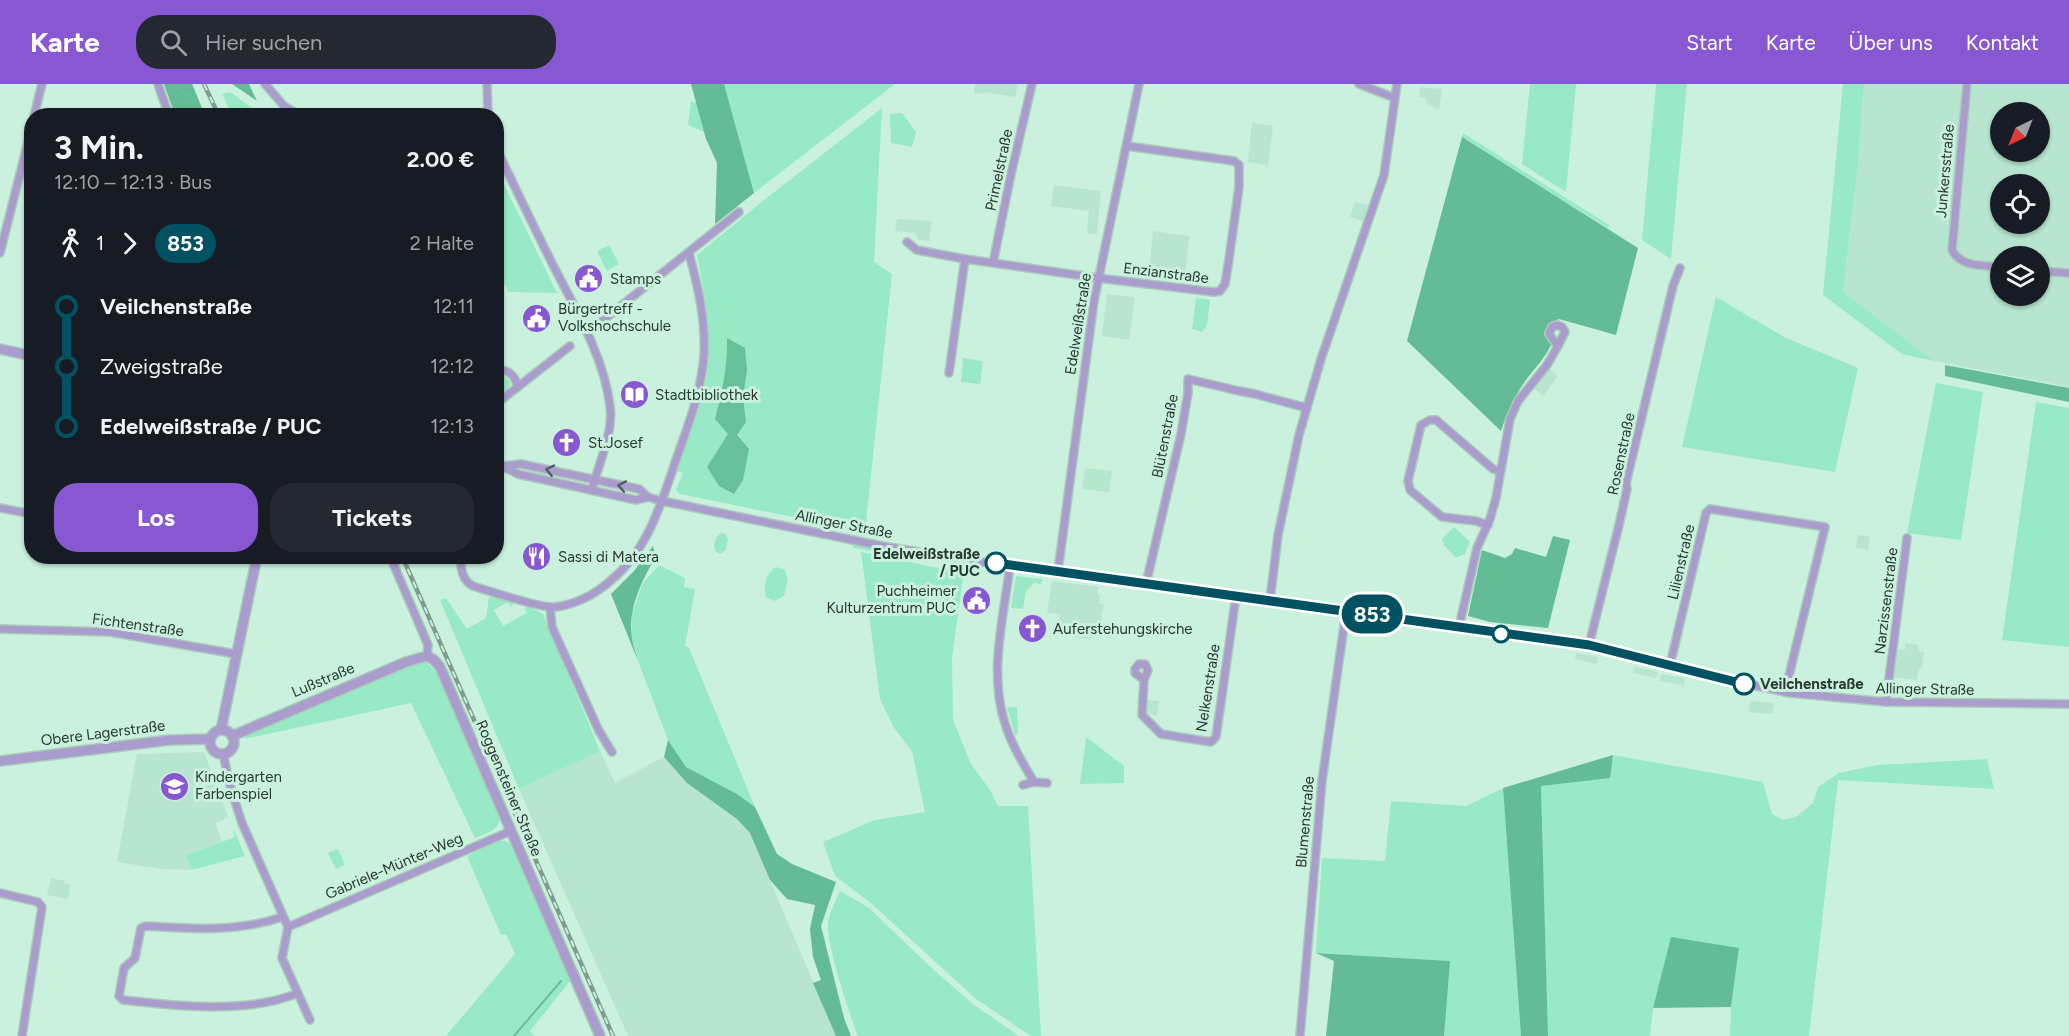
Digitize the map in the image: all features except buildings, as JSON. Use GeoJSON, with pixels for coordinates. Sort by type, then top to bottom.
{"type":"FeatureCollection","features":[{"type":"Feature","properties":{"kind":"street"},"geometry":{"type":"LineString","coordinates":[[36,108],[42,84]]}},
{"type":"Feature","properties":{"kind":"street"},"geometry":{"type":"LineString","coordinates":[[265,84],[287,108]]}},
{"type":"Feature","properties":{"kind":"street"},"geometry":{"type":"LineString","coordinates":[[487,84],[488,108]]}},
{"type":"Feature","properties":{"kind":"street","name":"Primelstraße"},"geometry":{"type":"LineString","coordinates":[[993,263],[1032,84]]}},
{"type":"Feature","properties":{"kind":"street","name":"Edelweißstraße"},"geometry":{"type":"LineString","coordinates":[[1058,571],[1098,278],[1139,84]]}},
{"type":"Feature","properties":{"kind":"street"},"geometry":{"type":"LineString","coordinates":[[1359,84],[1395,98]]}},
{"type":"Feature","properties":{"kind":"street"},"geometry":{"type":"LineString","coordinates":[[1270,600],[1284,502],[1307,408],[1324,350],[1384,174],[1397,84]]}},
{"type":"Feature","properties":{"kind":"street","name":"Junkersstraße"},"geometry":{"type":"LineString","coordinates":[[1967,84],[1952,247],[1958,258],[1966,263],[1990,266]]}},
{"type":"Feature","properties":{"kind":"street"},"geometry":{"type":"LineString","coordinates":[[157,85],[166,108]]}},
{"type":"Feature","properties":{"kind":"street","name":"Enzianstraße"},"geometry":{"type":"LineString","coordinates":[[907,242],[917,250],[965,259],[1098,278],[1220,291],[1225,284],[1239,187],[1239,165],[1234,161],[1127,146]]}},
{"type":"Feature","properties":{"kind":"street"},"geometry":{"type":"LineString","coordinates":[[0,253],[24,158]]}},
{"type":"Feature","properties":{"kind":"street"},"geometry":{"type":"LineString","coordinates":[[504,164],[587,333],[606,387],[610,407],[610,424],[592,490]]}},
{"type":"Feature","properties":{"kind":"street"},"geometry":{"type":"LineString","coordinates":[[587,333],[739,212]]}},
{"type":"Feature","properties":{"kind":"street"},"geometry":{"type":"LineString","coordinates":[[460,564],[465,578],[473,586],[550,607],[578,601],[594,594],[625,569],[644,544],[662,501],[699,395],[704,356],[704,322],[699,289],[689,253]]}},
{"type":"Feature","properties":{"kind":"street"},"geometry":{"type":"LineString","coordinates":[[949,373],[965,259]]}},
{"type":"Feature","properties":{"kind":"street","name":"Rosenstraße"},"geometry":{"type":"LineString","coordinates":[[1589,645],[1620,525],[1627,489],[1626,483],[1674,283],[1680,268]]}},
{"type":"Feature","properties":{"kind":"street"},"geometry":{"type":"LineString","coordinates":[[2050,272],[2069,273]]}},
{"type":"Feature","properties":{"kind":"street"},"geometry":{"type":"LineString","coordinates":[[504,398],[570,346]]}},
{"type":"Feature","properties":{"kind":"street"},"geometry":{"type":"LineString","coordinates":[[1460,627],[1477,548],[1488,525],[1496,498],[1506,434],[1513,410],[1547,365],[1558,346]]}},
{"type":"Feature","properties":{"kind":"street"},"geometry":{"type":"LineString","coordinates":[[0,349],[24,354]]}},
{"type":"Feature","properties":{"kind":"street"},"geometry":{"type":"LineString","coordinates":[[504,370],[514,377],[517,388]]}},
{"type":"Feature","properties":{"kind":"street","name":"Blütenstraße"},"geometry":{"type":"LineString","coordinates":[[1146,584],[1181,434],[1188,379],[1307,408]]}},
{"type":"Feature","properties":{"kind":"street"},"geometry":{"type":"LineString","coordinates":[[1488,525],[1476,521],[1442,517],[1410,490],[1408,481],[1421,425],[1430,420],[1436,420],[1493,469],[1500,471]]}},
{"type":"Feature","properties":{"kind":"street","name":"Allinger Straße"},"geometry":{"type":"LineString","coordinates":[[504,464],[521,464],[639,489],[648,497],[662,501],[848,540],[1010,565],[1589,645],[1785,692],[1886,702],[2069,704]]}},
{"type":"Feature","properties":{"kind":"street","name":"Allinger Straße"},"geometry":{"type":"LineString","coordinates":[[504,466],[519,474],[636,500],[648,497]]}},
{"type":"Feature","properties":{"kind":"street"},"geometry":{"type":"LineString","coordinates":[[0,508],[24,512]]}},
{"type":"Feature","properties":{"kind":"street","name":"Lilienstraße"},"geometry":{"type":"LineString","coordinates":[[1670,665],[1706,513],[1710,508],[1825,527],[1785,692]]}},
{"type":"Feature","properties":{"kind":"street","name":"Narzissenstraße"},"geometry":{"type":"LineString","coordinates":[[1886,702],[1907,538]]}},
{"type":"Feature","properties":{"kind":"street"},"geometry":{"type":"LineString","coordinates":[[221,730],[255,564]]}},
{"type":"Feature","properties":{"kind":"street","name":"Roggensteiner Straße"},"geometry":{"type":"LineString","coordinates":[[393,564],[428,645],[427,656],[440,667],[600,1036]]}},
{"type":"Feature","properties":{"kind":"street"},"geometry":{"type":"LineString","coordinates":[[1010,565],[997,678],[1000,704],[1011,741],[1034,782]]}},
{"type":"Feature","properties":{"kind":"street","name":"Nelkenstraße"},"geometry":{"type":"LineString","coordinates":[[1144,680],[1142,715],[1158,733],[1214,741],[1236,596]]}},
{"type":"Feature","properties":{"kind":"street"},"geometry":{"type":"LineString","coordinates":[[550,607],[552,627],[599,731],[612,752]]}},
{"type":"Feature","properties":{"kind":"street","name":"Blumenstraße"},"geometry":{"type":"LineString","coordinates":[[1300,1036],[1322,781],[1346,612]]}},
{"type":"Feature","properties":{"kind":"street","name":"Fichtenstraße"},"geometry":{"type":"LineString","coordinates":[[0,629],[110,632],[236,654]]}},
{"type":"Feature","properties":{"kind":"street","name":"Lußstraße"},"geometry":{"type":"LineString","coordinates":[[232,735],[395,666],[427,656]]}},
{"type":"Feature","properties":{"kind":"street"},"geometry":{"type":"LineString","coordinates":[[221,730],[232,735],[232,747],[223,754],[213,750],[210,739],[214,733],[221,730]]}},
{"type":"Feature","properties":{"kind":"street","name":"Obere Lagerstraße"},"geometry":{"type":"LineString","coordinates":[[0,761],[170,740],[210,739]]}},
{"type":"Feature","properties":{"kind":"street"},"geometry":{"type":"LineString","coordinates":[[223,754],[242,823],[288,927],[282,958],[310,1020]]}},
{"type":"Feature","properties":{"kind":"street"},"geometry":{"type":"LineString","coordinates":[[1023,785],[1034,782],[1047,783]]}},
{"type":"Feature","properties":{"kind":"street","name":"Gabriele-Münter-Weg"},"geometry":{"type":"LineString","coordinates":[[288,927],[511,831]]}},
{"type":"Feature","properties":{"kind":"street"},"geometry":{"type":"LineString","coordinates":[[0,893],[38,902],[42,907],[22,1036]]}},
{"type":"Feature","properties":{"kind":"street"},"geometry":{"type":"LineString","coordinates":[[282,916],[271,920],[204,929],[146,926],[141,928],[135,958],[124,968],[119,996],[123,1000],[150,1004],[216,1006],[277,1000],[298,993]]}},
{"type":"Feature","properties":{"kind":"shaded area"},"geometry":{"type":"Polygon","coordinates":[[[164,84],[192,84],[202,108],[173,108],[164,84]]]}},
{"type":"Feature","properties":{"kind":"shaded area"},"geometry":{"type":"Polygon","coordinates":[[[232,84],[249,84],[257,101],[232,84]]]}},
{"type":"Feature","properties":{"kind":"shaded area"},"geometry":{"type":"Polygon","coordinates":[[[691,84],[724,84],[754,193],[715,224],[717,163],[706,139],[691,84]]]}},
{"type":"Feature","properties":{"kind":"shaded area"},"geometry":{"type":"Polygon","coordinates":[[[724,84],[895,84],[754,193],[724,84]]]}},
{"type":"Feature","properties":{"kind":"shaded area"},"geometry":{"type":"Polygon","coordinates":[[[975,84],[1018,84],[1015,97],[985,92],[984,94],[974,93],[975,84]]]}},
{"type":"Feature","properties":{"kind":"shaded area"},"geometry":{"type":"Polygon","coordinates":[[[1530,84],[1576,84],[1566,192],[1522,164],[1530,84]]]}},
{"type":"Feature","properties":{"kind":"shaded area"},"geometry":{"type":"Polygon","coordinates":[[[1656,84],[1687,84],[1671,259],[1642,240],[1656,84]]]}},
{"type":"Feature","properties":{"kind":"shaded area"},"geometry":{"type":"Polygon","coordinates":[[[1843,84],[1864,84],[1858,163],[1843,292],[1934,361],[1902,354],[1823,295],[1843,84]]]}},
{"type":"Feature","properties":{"kind":"shaded area"},"geometry":{"type":"Polygon","coordinates":[[[1864,84],[2069,84],[2069,387],[1934,361],[1843,292],[1858,163],[1864,84]]]}},
{"type":"Feature","properties":{"kind":"shaded area"},"geometry":{"type":"Polygon","coordinates":[[[1420,87],[1442,89],[1439,110],[1426,103],[1426,98],[1419,97],[1420,87]]]}},
{"type":"Feature","properties":{"kind":"shaded area"},"geometry":{"type":"Polygon","coordinates":[[[230,92],[252,108],[229,108],[222,94],[230,92]]]}},
{"type":"Feature","properties":{"kind":"shaded area"},"geometry":{"type":"Polygon","coordinates":[[[691,101],[703,105],[706,133],[688,125],[691,101]]]}},
{"type":"Feature","properties":{"kind":"shaded area"},"geometry":{"type":"Polygon","coordinates":[[[882,108],[874,262],[892,274],[865,532],[680,494],[676,490],[683,473],[677,471],[701,400],[708,370],[707,317],[697,255],[882,108]]]}},
{"type":"Feature","properties":{"kind":"shaded area"},"geometry":{"type":"Polygon","coordinates":[[[902,113],[916,132],[912,147],[891,143],[890,114],[902,113]]]}},
{"type":"Feature","properties":{"kind":"shaded area"},"geometry":{"type":"Polygon","coordinates":[[[1252,123],[1273,126],[1268,165],[1248,162],[1252,123]]]}},
{"type":"Feature","properties":{"kind":"shaded area"},"geometry":{"type":"Polygon","coordinates":[[[1463,133],[1609,225],[1608,228],[1462,137],[1463,133]]]}},
{"type":"Feature","properties":{"kind":"shaded area"},"geometry":{"type":"Polygon","coordinates":[[[1462,137],[1638,248],[1616,335],[1559,319],[1549,324],[1544,333],[1551,345],[1518,392],[1501,431],[1407,341],[1462,137]]]}},
{"type":"Feature","properties":{"kind":"shaded area"},"geometry":{"type":"Polygon","coordinates":[[[504,184],[557,293],[508,292],[506,284],[504,286],[504,184]]]}},
{"type":"Feature","properties":{"kind":"shaded area"},"geometry":{"type":"Polygon","coordinates":[[[1054,185],[1101,191],[1097,234],[1087,233],[1089,211],[1051,206],[1054,185]]]}},
{"type":"Feature","properties":{"kind":"shaded area"},"geometry":{"type":"Polygon","coordinates":[[[1355,202],[1368,205],[1363,221],[1350,217],[1355,202]]]}},
{"type":"Feature","properties":{"kind":"shaded area"},"geometry":{"type":"Polygon","coordinates":[[[897,219],[932,221],[929,241],[919,240],[915,233],[895,231],[897,219]]]}},
{"type":"Feature","properties":{"kind":"shaded area"},"geometry":{"type":"Polygon","coordinates":[[[1153,231],[1189,236],[1185,278],[1149,273],[1153,231]]]}},
{"type":"Feature","properties":{"kind":"shaded area"},"geometry":{"type":"Polygon","coordinates":[[[609,245],[619,264],[607,271],[597,251],[609,245]]]}},
{"type":"Feature","properties":{"kind":"shaded area"},"geometry":{"type":"Polygon","coordinates":[[[1107,294],[1135,297],[1129,340],[1102,336],[1107,294]]]}},
{"type":"Feature","properties":{"kind":"shaded area"},"geometry":{"type":"Polygon","coordinates":[[[1716,297],[1786,338],[1858,368],[1835,472],[1682,447],[1716,297]]]}},
{"type":"Feature","properties":{"kind":"shaded area"},"geometry":{"type":"Polygon","coordinates":[[[1196,298],[1210,300],[1207,325],[1202,332],[1192,329],[1196,298]]]}},
{"type":"Feature","properties":{"kind":"shaded area"},"geometry":{"type":"Polygon","coordinates":[[[727,338],[745,348],[747,370],[743,397],[746,422],[737,435],[749,449],[743,480],[734,494],[719,486],[707,467],[728,434],[715,419],[724,379],[727,338]]]}},
{"type":"Feature","properties":{"kind":"shaded area"},"geometry":{"type":"Polygon","coordinates":[[[963,358],[983,361],[980,384],[961,382],[963,358]]]}},
{"type":"Feature","properties":{"kind":"shaded area"},"geometry":{"type":"Polygon","coordinates":[[[1945,365],[2069,388],[2069,402],[1945,376],[1945,365]]]}},
{"type":"Feature","properties":{"kind":"shaded area"},"geometry":{"type":"Polygon","coordinates":[[[1549,368],[1558,376],[1543,396],[1533,388],[1549,368]]]}},
{"type":"Feature","properties":{"kind":"shaded area"},"geometry":{"type":"Polygon","coordinates":[[[504,377],[510,381],[510,387],[504,392],[504,377]]]}},
{"type":"Feature","properties":{"kind":"shaded area"},"geometry":{"type":"Polygon","coordinates":[[[1936,383],[1983,392],[1961,540],[1907,533],[1936,383]]]}},
{"type":"Feature","properties":{"kind":"shaded area"},"geometry":{"type":"Polygon","coordinates":[[[2036,402],[2069,408],[2069,647],[2002,640],[2036,402]]]}},
{"type":"Feature","properties":{"kind":"shaded area"},"geometry":{"type":"Polygon","coordinates":[[[1085,468],[1112,471],[1109,492],[1082,489],[1085,468]]]}},
{"type":"Feature","properties":{"kind":"shaded area"},"geometry":{"type":"Polygon","coordinates":[[[1454,527],[1470,542],[1465,554],[1456,558],[1444,545],[1442,539],[1454,527]]]}},
{"type":"Feature","properties":{"kind":"shaded area"},"geometry":{"type":"Polygon","coordinates":[[[721,533],[726,534],[728,540],[726,550],[720,554],[715,551],[714,546],[716,538],[721,533]]]}},
{"type":"Feature","properties":{"kind":"shaded area"},"geometry":{"type":"Polygon","coordinates":[[[1858,535],[1870,536],[1868,550],[1856,548],[1858,535]]]}},
{"type":"Feature","properties":{"kind":"shaded area"},"geometry":{"type":"Polygon","coordinates":[[[1553,536],[1570,540],[1548,628],[1490,622],[1468,616],[1482,550],[1505,558],[1512,554],[1515,548],[1546,557],[1553,536]]]}},
{"type":"Feature","properties":{"kind":"shaded area"},"geometry":{"type":"Polygon","coordinates":[[[852,545],[931,559],[933,562],[854,548],[852,545]]]}},
{"type":"Feature","properties":{"kind":"shaded area"},"geometry":{"type":"Polygon","coordinates":[[[653,546],[656,557],[641,585],[632,617],[632,638],[638,661],[611,594],[634,571],[653,546]]]}},
{"type":"Feature","properties":{"kind":"shaded area"},"geometry":{"type":"Polygon","coordinates":[[[861,552],[964,571],[952,658],[953,720],[971,764],[990,790],[998,806],[1028,806],[1041,1036],[1031,1036],[976,999],[871,903],[835,876],[823,842],[875,820],[925,812],[912,751],[894,728],[880,699],[861,552]]]}},
{"type":"Feature","properties":{"kind":"shaded area"},"geometry":{"type":"Polygon","coordinates":[[[659,565],[685,578],[684,587],[695,589],[685,646],[689,648],[755,807],[737,794],[686,767],[668,740],[631,636],[632,614],[641,588],[659,565]]]}},
{"type":"Feature","properties":{"kind":"shaded area"},"geometry":{"type":"Polygon","coordinates":[[[776,567],[785,570],[788,579],[784,596],[775,601],[766,597],[765,589],[768,576],[776,567]]]}},
{"type":"Feature","properties":{"kind":"shaded area"},"geometry":{"type":"Polygon","coordinates":[[[1016,576],[1042,579],[1041,585],[1035,582],[1026,591],[1023,609],[1011,608],[1016,576]]]}},
{"type":"Feature","properties":{"kind":"shaded area"},"geometry":{"type":"Polygon","coordinates":[[[1052,581],[1098,587],[1099,603],[1104,604],[1100,627],[1094,637],[1088,639],[1071,636],[1072,625],[1058,624],[1060,614],[1047,613],[1052,581]]]}},
{"type":"Feature","properties":{"kind":"shaded area"},"geometry":{"type":"Polygon","coordinates":[[[489,597],[515,603],[510,606],[508,602],[494,610],[503,626],[527,613],[525,609],[527,606],[543,614],[600,751],[519,789],[440,600],[446,598],[467,629],[486,618],[489,597]]]}},
{"type":"Feature","properties":{"kind":"shaded area"},"geometry":{"type":"Polygon","coordinates":[[[1905,643],[1918,645],[1918,651],[1924,652],[1922,668],[1919,669],[1917,680],[1894,677],[1898,649],[1905,650],[1905,643]]]}},
{"type":"Feature","properties":{"kind":"shaded area"},"geometry":{"type":"Polygon","coordinates":[[[1576,653],[1598,657],[1597,664],[1575,659],[1576,653]]]}},
{"type":"Feature","properties":{"kind":"shaded area"},"geometry":{"type":"Polygon","coordinates":[[[419,662],[427,663],[436,672],[500,817],[495,828],[488,833],[475,838],[411,703],[245,739],[246,736],[419,662]]]}},
{"type":"Feature","properties":{"kind":"shaded area"},"geometry":{"type":"Polygon","coordinates":[[[1635,667],[1658,672],[1656,678],[1633,673],[1635,667]]]}},
{"type":"Feature","properties":{"kind":"shaded area"},"geometry":{"type":"Polygon","coordinates":[[[1661,674],[1685,678],[1684,685],[1660,681],[1661,674]]]}},
{"type":"Feature","properties":{"kind":"shaded area"},"geometry":{"type":"Polygon","coordinates":[[[1146,700],[1159,701],[1157,715],[1144,714],[1146,700]]]}},
{"type":"Feature","properties":{"kind":"shaded area"},"geometry":{"type":"Polygon","coordinates":[[[1750,701],[1774,703],[1772,714],[1749,712],[1750,701]]]}},
{"type":"Feature","properties":{"kind":"shaded area"},"geometry":{"type":"Polygon","coordinates":[[[1007,707],[1017,707],[1018,734],[1015,735],[1007,707]]]}},
{"type":"Feature","properties":{"kind":"shaded area"},"geometry":{"type":"Polygon","coordinates":[[[1086,737],[1124,766],[1124,783],[1080,784],[1086,737]]]}},
{"type":"Feature","properties":{"kind":"shaded area"},"geometry":{"type":"Polygon","coordinates":[[[668,740],[686,767],[737,794],[755,807],[777,854],[792,864],[836,882],[821,926],[844,1018],[851,1036],[836,1036],[813,983],[821,980],[813,957],[810,929],[815,905],[787,899],[770,880],[750,833],[737,819],[687,783],[664,757],[668,740]]]}},
{"type":"Feature","properties":{"kind":"shaded area"},"geometry":{"type":"Polygon","coordinates":[[[600,751],[615,783],[664,757],[687,783],[737,819],[750,833],[836,1036],[628,1036],[519,789],[600,751]]]}},
{"type":"Feature","properties":{"kind":"shaded area","name":"Kindergarten Farbenspiel"},"geometry":{"type":"Polygon","coordinates":[[[204,752],[228,817],[215,823],[222,841],[186,855],[191,870],[162,869],[117,862],[137,754],[204,752]]]}},
{"type":"Feature","properties":{"kind":"shaded area"},"geometry":{"type":"Polygon","coordinates":[[[1613,755],[1763,782],[1772,814],[1783,820],[1796,817],[1813,803],[1818,787],[1839,773],[1878,765],[1987,759],[1994,789],[1838,780],[1809,1036],[1730,1036],[1731,1007],[1739,949],[1671,938],[1653,1008],[1650,1036],[1548,1036],[1541,785],[1609,778],[1613,755]]]}},
{"type":"Feature","properties":{"kind":"shaded area"},"geometry":{"type":"Polygon","coordinates":[[[1613,755],[1610,778],[1541,786],[1548,1036],[1521,1036],[1503,788],[1613,755]]]}},
{"type":"Feature","properties":{"kind":"shaded area"},"geometry":{"type":"Polygon","coordinates":[[[1503,788],[1521,1036],[1444,1036],[1449,961],[1316,953],[1322,858],[1385,861],[1391,801],[1466,806],[1503,788]]]}},
{"type":"Feature","properties":{"kind":"shaded area"},"geometry":{"type":"Polygon","coordinates":[[[233,830],[245,856],[191,870],[186,855],[235,837],[233,830]]]}},
{"type":"Feature","properties":{"kind":"shaded area"},"geometry":{"type":"Polygon","coordinates":[[[498,841],[506,841],[513,846],[571,980],[530,1031],[535,1036],[446,1036],[515,954],[506,934],[501,935],[467,856],[498,841]]]}},
{"type":"Feature","properties":{"kind":"shaded area"},"geometry":{"type":"Polygon","coordinates":[[[338,849],[345,865],[336,869],[328,853],[338,849]]]}},
{"type":"Feature","properties":{"kind":"shaded area"},"geometry":{"type":"Polygon","coordinates":[[[51,878],[65,881],[64,884],[70,885],[68,899],[47,895],[51,878]]]}},
{"type":"Feature","properties":{"kind":"shaded area"},"geometry":{"type":"Polygon","coordinates":[[[840,891],[869,908],[973,1004],[1019,1036],[858,1036],[839,978],[828,931],[829,918],[840,891]]]}},
{"type":"Feature","properties":{"kind":"shaded area"},"geometry":{"type":"Polygon","coordinates":[[[1671,937],[1739,948],[1731,1007],[1653,1008],[1671,937]]]}},
{"type":"Feature","properties":{"kind":"shaded area"},"geometry":{"type":"Polygon","coordinates":[[[1316,953],[1450,961],[1444,1036],[1326,1036],[1334,961],[1316,953]]]}},
{"type":"Feature","properties":{"kind":"waterway"},"geometry":{"type":"LineString","coordinates":[[170,84],[195,100]]}},
{"type":"Feature","properties":{"kind":"waterway"},"geometry":{"type":"LineString","coordinates":[[514,1036],[561,981]]}},
{"type":"Feature","properties":{"kind":"railway"},"geometry":{"type":"LineString","coordinates":[[204,84],[215,108]]}},
{"type":"Feature","properties":{"kind":"railway"},"geometry":{"type":"LineString","coordinates":[[406,564],[613,1036]]}},
{"type":"Feature","properties":{"kind":"bus line","name":"853"},"geometry":{"type":"LineString","coordinates":[[996,563],[1589,645],[1744,684]]}},
{"type":"Feature","properties":{"kind":"place","name":"Stamps"},"geometry":{"type":"Point","coordinates":[589,279]}},
{"type":"Feature","properties":{"kind":"place","name":"Bürgertreff - Volkshochschule"},"geometry":{"type":"Point","coordinates":[537,318]}},
{"type":"Feature","properties":{"kind":"place","name":"Stadtbibliothek"},"geometry":{"type":"Point","coordinates":[634,395]}},
{"type":"Feature","properties":{"kind":"place","name":"St.Josef"},"geometry":{"type":"Point","coordinates":[567,443]}},
{"type":"Feature","properties":{"kind":"place","name":"Sassi di Matera"},"geometry":{"type":"Point","coordinates":[537,557]}},
{"type":"Feature","properties":{"kind":"place","name":"Edelweißstraße / PUC"},"geometry":{"type":"Point","coordinates":[996,563]}},
{"type":"Feature","properties":{"kind":"place","name":"Puchheimer Kulturzentrum PUC"},"geometry":{"type":"Point","coordinates":[977,600]}},
{"type":"Feature","properties":{"kind":"place","name":"Auferstehungskirche"},"geometry":{"type":"Point","coordinates":[1032,629]}},
{"type":"Feature","properties":{"kind":"place","name":"Veilchenstraße"},"geometry":{"type":"Point","coordinates":[1744,684]}},
{"type":"Feature","properties":{"kind":"place","name":"Kindergarten Farbenspiel"},"geometry":{"type":"Point","coordinates":[174,786]}}]}
